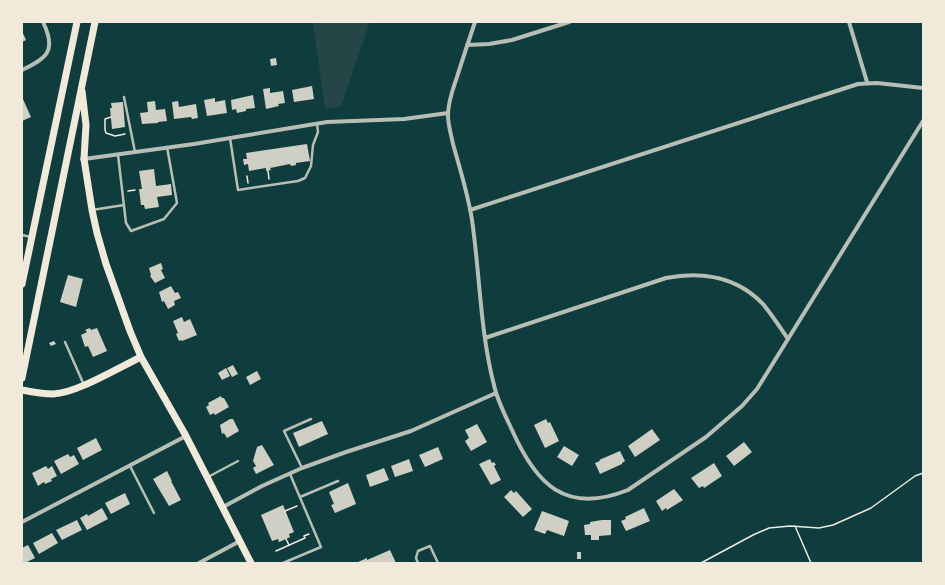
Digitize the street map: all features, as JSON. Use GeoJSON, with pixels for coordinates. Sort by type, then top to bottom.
{"type":"FeatureCollection","features":[{"type":"Feature","properties":{"kind":"main road"},"geometry":{"type":"LineString","coordinates":[[22,284],[77,22]]}},
{"type":"Feature","properties":{"kind":"main road"},"geometry":{"type":"LineString","coordinates":[[22,378],[94,22]]}},
{"type":"Feature","properties":{"kind":"main road"},"geometry":{"type":"LineString","coordinates":[[82,83],[86,125],[84,159],[92,210],[106,264],[140,357],[186,436],[251,563]]}},
{"type":"Feature","properties":{"kind":"main road"},"geometry":{"type":"LineString","coordinates":[[22,390],[54,394],[65,392],[84,385],[140,357]]}},
{"type":"Feature","properties":{"kind":"street"},"geometry":{"type":"LineString","coordinates":[[475,22],[449,101],[448,121],[470,210],[489,363],[496,393],[519,446],[540,477],[551,486],[574,498],[586,500],[599,499],[628,490],[706,437],[723,424],[742,406],[757,389],[923,121]]}},
{"type":"Feature","properties":{"kind":"street"},"geometry":{"type":"LineString","coordinates":[[467,45],[489,44],[512,40],[569,22]]}},
{"type":"Feature","properties":{"kind":"street"},"geometry":{"type":"LineString","coordinates":[[848,22],[867,82]]}},
{"type":"Feature","properties":{"kind":"street"},"geometry":{"type":"LineString","coordinates":[[22,70],[40,61],[48,51],[50,44],[49,34],[45,23]]}},
{"type":"Feature","properties":{"kind":"street"},"geometry":{"type":"LineString","coordinates":[[470,210],[858,84],[867,82],[923,88]]}},
{"type":"Feature","properties":{"kind":"street"},"geometry":{"type":"LineString","coordinates":[[84,159],[317,124],[356,120],[404,119],[448,113]]}},
{"type":"Feature","properties":{"kind":"street"},"geometry":{"type":"LineString","coordinates":[[485,338],[666,278],[681,275],[697,275],[715,277],[742,287],[763,304],[788,339]]}},
{"type":"Feature","properties":{"kind":"street"},"geometry":{"type":"LineString","coordinates":[[223,507],[290,473],[346,452],[411,431],[496,393]]}},
{"type":"Feature","properties":{"kind":"street"},"geometry":{"type":"LineString","coordinates":[[22,522],[186,436]]}},
{"type":"Feature","properties":{"kind":"street"},"geometry":{"type":"LineString","coordinates":[[199,563],[240,541]]}},
{"type":"Feature","properties":{"kind":"lane"},"geometry":{"type":"LineString","coordinates":[[124,97],[135,152]]}},
{"type":"Feature","properties":{"kind":"lane"},"geometry":{"type":"LineString","coordinates":[[230,138],[238,190],[298,181],[305,178],[311,166],[313,145],[318,132],[317,124]]}},
{"type":"Feature","properties":{"kind":"lane"},"geometry":{"type":"LineString","coordinates":[[118,154],[126,222],[131,230],[164,220],[177,203],[167,147]]}},
{"type":"Feature","properties":{"kind":"lane"},"geometry":{"type":"LineString","coordinates":[[92,210],[124,205]]}},
{"type":"Feature","properties":{"kind":"lane"},"geometry":{"type":"LineString","coordinates":[[22,235],[32,237]]}},
{"type":"Feature","properties":{"kind":"lane"},"geometry":{"type":"LineString","coordinates":[[65,342],[84,385]]}},
{"type":"Feature","properties":{"kind":"lane"},"geometry":{"type":"LineString","coordinates":[[302,468],[284,431],[311,419]]}},
{"type":"Feature","properties":{"kind":"lane"},"geometry":{"type":"LineString","coordinates":[[208,478],[238,461]]}},
{"type":"Feature","properties":{"kind":"lane"},"geometry":{"type":"LineString","coordinates":[[130,465],[154,513]]}},
{"type":"Feature","properties":{"kind":"lane"},"geometry":{"type":"LineString","coordinates":[[283,563],[321,547],[290,473]]}},
{"type":"Feature","properties":{"kind":"lane"},"geometry":{"type":"LineString","coordinates":[[300,497],[338,481]]}},
{"type":"Feature","properties":{"kind":"lane"},"geometry":{"type":"LineString","coordinates":[[418,563],[416,558],[418,551],[430,546],[438,563]]}},
{"type":"Feature","properties":{"kind":"path"},"geometry":{"type":"LineString","coordinates":[[111,117],[105,119],[106,133],[115,136],[131,134]]}},
{"type":"Feature","properties":{"kind":"path"},"geometry":{"type":"LineString","coordinates":[[268,170],[270,185]]}},
{"type":"Feature","properties":{"kind":"path"},"geometry":{"type":"LineString","coordinates":[[701,563],[769,528],[795,526],[819,528],[832,525],[871,508],[915,476],[923,473]]}},
{"type":"Feature","properties":{"kind":"path"},"geometry":{"type":"LineString","coordinates":[[285,511],[302,504]]}},
{"type":"Feature","properties":{"kind":"path"},"geometry":{"type":"LineString","coordinates":[[795,526],[811,563]]}},
{"type":"Feature","properties":{"kind":"path"},"geometry":{"type":"LineString","coordinates":[[276,551],[305,538],[304,536],[314,531]]}},
{"type":"Feature","properties":{"kind":"path"},"geometry":{"type":"LineString","coordinates":[[286,539],[289,545]]}},
{"type":"Feature","properties":{"kind":"shaded area"},"geometry":{"type":"Polygon","coordinates":[[[313,22],[370,22],[341,106],[325,109],[313,22]]]}},
{"type":"Feature","properties":{"kind":"building"},"geometry":{"type":"Polygon","coordinates":[[[22,31],[26,40],[22,42],[22,31]]]}},
{"type":"Feature","properties":{"kind":"building"},"geometry":{"type":"Polygon","coordinates":[[[276,58],[277,65],[271,66],[270,59],[276,58]]]}},
{"type":"Feature","properties":{"kind":"building"},"geometry":{"type":"Polygon","coordinates":[[[312,86],[314,99],[294,102],[292,90],[312,86]]]}},
{"type":"Feature","properties":{"kind":"building"},"geometry":{"type":"Polygon","coordinates":[[[270,88],[270,93],[283,91],[285,103],[266,109],[263,89],[270,88]]]}},
{"type":"Feature","properties":{"kind":"building"},"geometry":{"type":"Polygon","coordinates":[[[253,95],[255,108],[246,109],[246,111],[237,113],[236,109],[232,110],[231,100],[253,95]]]}},
{"type":"Feature","properties":{"kind":"building"},"geometry":{"type":"Polygon","coordinates":[[[22,97],[31,117],[22,121],[22,97]]]}},
{"type":"Feature","properties":{"kind":"building"},"geometry":{"type":"Polygon","coordinates":[[[215,98],[215,102],[225,100],[227,113],[207,116],[204,100],[215,98]]]}},
{"type":"Feature","properties":{"kind":"building"},"geometry":{"type":"Polygon","coordinates":[[[155,101],[156,110],[165,109],[167,121],[142,124],[140,113],[148,112],[147,102],[155,101]]]}},
{"type":"Feature","properties":{"kind":"building"},"geometry":{"type":"Polygon","coordinates":[[[178,101],[179,107],[196,104],[198,118],[192,119],[191,117],[174,119],[172,102],[178,101]]]}},
{"type":"Feature","properties":{"kind":"building"},"geometry":{"type":"Polygon","coordinates":[[[123,102],[125,127],[112,129],[111,103],[123,102]]]}},
{"type":"Feature","properties":{"kind":"building"},"geometry":{"type":"Polygon","coordinates":[[[307,144],[310,161],[296,163],[296,165],[291,166],[290,164],[270,168],[271,170],[266,171],[266,168],[249,171],[248,164],[244,165],[243,159],[247,159],[246,153],[307,144]]]}},
{"type":"Feature","properties":{"kind":"building"},"geometry":{"type":"Polygon","coordinates":[[[154,169],[156,186],[171,184],[172,195],[157,197],[159,207],[145,209],[144,205],[141,205],[139,189],[142,189],[139,171],[154,169]]]}},
{"type":"Feature","properties":{"kind":"building"},"geometry":{"type":"Polygon","coordinates":[[[161,263],[163,269],[161,270],[165,278],[155,283],[150,276],[149,268],[161,263]]]}},
{"type":"Feature","properties":{"kind":"building"},"geometry":{"type":"Polygon","coordinates":[[[68,275],[83,279],[76,307],[60,302],[68,275]]]}},
{"type":"Feature","properties":{"kind":"building"},"geometry":{"type":"Polygon","coordinates":[[[171,286],[175,293],[178,292],[181,298],[174,301],[175,305],[168,309],[164,301],[162,302],[159,292],[171,286]]]}},
{"type":"Feature","properties":{"kind":"building"},"geometry":{"type":"Polygon","coordinates":[[[182,317],[184,322],[190,319],[197,335],[179,341],[176,334],[178,333],[173,321],[182,317]]]}},
{"type":"Feature","properties":{"kind":"building"},"geometry":{"type":"Polygon","coordinates":[[[90,328],[91,330],[97,328],[107,351],[93,357],[88,346],[85,347],[81,335],[87,332],[85,330],[90,328]]]}},
{"type":"Feature","properties":{"kind":"building"},"geometry":{"type":"Polygon","coordinates":[[[54,341],[56,344],[51,346],[49,343],[54,341]]]}},
{"type":"Feature","properties":{"kind":"building"},"geometry":{"type":"Polygon","coordinates":[[[233,365],[238,374],[232,377],[227,368],[233,365]]]}},
{"type":"Feature","properties":{"kind":"building"},"geometry":{"type":"Polygon","coordinates":[[[226,368],[230,376],[222,380],[218,373],[226,368]]]}},
{"type":"Feature","properties":{"kind":"building"},"geometry":{"type":"Polygon","coordinates":[[[257,371],[261,379],[250,385],[246,377],[257,371]]]}},
{"type":"Feature","properties":{"kind":"building"},"geometry":{"type":"Polygon","coordinates":[[[221,396],[224,398],[229,407],[215,415],[214,413],[210,415],[206,407],[209,405],[208,403],[221,396]]]}},
{"type":"Feature","properties":{"kind":"building"},"geometry":{"type":"Polygon","coordinates":[[[230,419],[233,419],[239,431],[227,438],[224,433],[222,434],[220,425],[230,419]]]}},
{"type":"Feature","properties":{"kind":"building"},"geometry":{"type":"Polygon","coordinates":[[[546,419],[548,423],[550,422],[559,441],[545,448],[534,425],[546,419]]]}},
{"type":"Feature","properties":{"kind":"building"},"geometry":{"type":"Polygon","coordinates":[[[322,421],[328,434],[299,447],[293,433],[322,421]]]}},
{"type":"Feature","properties":{"kind":"building"},"geometry":{"type":"Polygon","coordinates":[[[477,424],[487,442],[471,451],[465,441],[469,438],[465,430],[477,424]]]}},
{"type":"Feature","properties":{"kind":"building"},"geometry":{"type":"Polygon","coordinates":[[[652,429],[660,440],[635,457],[628,446],[652,429]]]}},
{"type":"Feature","properties":{"kind":"building"},"geometry":{"type":"Polygon","coordinates":[[[96,438],[102,450],[83,460],[77,448],[96,438]]]}},
{"type":"Feature","properties":{"kind":"building"},"geometry":{"type":"Polygon","coordinates":[[[744,442],[752,452],[734,466],[726,456],[744,442]]]}},
{"type":"Feature","properties":{"kind":"building"},"geometry":{"type":"Polygon","coordinates":[[[262,445],[274,465],[256,474],[253,468],[256,466],[253,461],[257,447],[262,445]]]}},
{"type":"Feature","properties":{"kind":"building"},"geometry":{"type":"Polygon","coordinates":[[[564,446],[579,455],[572,466],[557,457],[564,446]]]}},
{"type":"Feature","properties":{"kind":"building"},"geometry":{"type":"Polygon","coordinates":[[[438,447],[443,459],[425,467],[419,455],[438,447]]]}},
{"type":"Feature","properties":{"kind":"building"},"geometry":{"type":"Polygon","coordinates":[[[620,451],[625,461],[622,464],[600,474],[595,463],[620,451]]]}},
{"type":"Feature","properties":{"kind":"building"},"geometry":{"type":"Polygon","coordinates":[[[68,454],[70,457],[74,455],[79,464],[61,474],[54,461],[68,454]]]}},
{"type":"Feature","properties":{"kind":"building"},"geometry":{"type":"Polygon","coordinates":[[[409,459],[413,471],[395,477],[391,466],[409,459]]]}},
{"type":"Feature","properties":{"kind":"building"},"geometry":{"type":"Polygon","coordinates":[[[490,459],[492,463],[494,462],[496,465],[494,466],[501,480],[491,485],[479,464],[490,459]]]}},
{"type":"Feature","properties":{"kind":"building"},"geometry":{"type":"Polygon","coordinates":[[[714,463],[722,476],[704,488],[703,486],[699,488],[691,478],[714,463]]]}},
{"type":"Feature","properties":{"kind":"building"},"geometry":{"type":"Polygon","coordinates":[[[46,466],[48,469],[52,466],[57,476],[51,479],[52,481],[45,484],[44,482],[38,486],[32,473],[46,466]]]}},
{"type":"Feature","properties":{"kind":"building"},"geometry":{"type":"Polygon","coordinates":[[[384,468],[389,480],[370,487],[366,475],[384,468]]]}},
{"type":"Feature","properties":{"kind":"building"},"geometry":{"type":"Polygon","coordinates":[[[167,471],[181,500],[169,506],[153,479],[167,471]]]}},
{"type":"Feature","properties":{"kind":"building"},"geometry":{"type":"Polygon","coordinates":[[[348,483],[356,504],[335,513],[331,505],[334,504],[329,492],[348,483]]]}},
{"type":"Feature","properties":{"kind":"building"},"geometry":{"type":"Polygon","coordinates":[[[674,489],[683,500],[667,510],[666,508],[662,511],[656,501],[674,489]]]}},
{"type":"Feature","properties":{"kind":"building"},"geometry":{"type":"Polygon","coordinates":[[[511,490],[514,493],[516,491],[532,509],[523,517],[504,497],[511,490]]]}},
{"type":"Feature","properties":{"kind":"building"},"geometry":{"type":"Polygon","coordinates":[[[125,493],[130,504],[111,514],[105,503],[125,493]]]}},
{"type":"Feature","properties":{"kind":"building"},"geometry":{"type":"Polygon","coordinates":[[[283,505],[294,532],[289,534],[290,537],[279,542],[278,539],[272,541],[261,515],[283,505]]]}},
{"type":"Feature","properties":{"kind":"building"},"geometry":{"type":"Polygon","coordinates":[[[102,508],[108,519],[87,530],[80,518],[87,514],[88,516],[102,508]]]}},
{"type":"Feature","properties":{"kind":"building"},"geometry":{"type":"Polygon","coordinates":[[[644,508],[650,521],[626,531],[621,521],[626,519],[625,517],[644,508]]]}},
{"type":"Feature","properties":{"kind":"building"},"geometry":{"type":"Polygon","coordinates":[[[542,511],[569,521],[564,536],[547,530],[545,534],[534,530],[542,511]]]}},
{"type":"Feature","properties":{"kind":"building"},"geometry":{"type":"Polygon","coordinates":[[[77,520],[82,530],[62,540],[56,530],[77,520]]]}},
{"type":"Feature","properties":{"kind":"building"},"geometry":{"type":"Polygon","coordinates":[[[611,520],[611,535],[599,536],[599,540],[591,540],[591,535],[585,535],[584,525],[590,524],[590,522],[611,520]]]}},
{"type":"Feature","properties":{"kind":"building"},"geometry":{"type":"Polygon","coordinates":[[[52,533],[58,543],[39,554],[33,543],[52,533]]]}},
{"type":"Feature","properties":{"kind":"building"},"geometry":{"type":"Polygon","coordinates":[[[28,545],[35,558],[22,563],[22,548],[28,545]]]}},
{"type":"Feature","properties":{"kind":"building"},"geometry":{"type":"Polygon","coordinates":[[[390,550],[396,563],[356,563],[367,558],[367,560],[390,550]]]}},
{"type":"Feature","properties":{"kind":"building"},"geometry":{"type":"Polygon","coordinates":[[[577,552],[581,552],[581,559],[577,559],[577,552]]]}}]}
